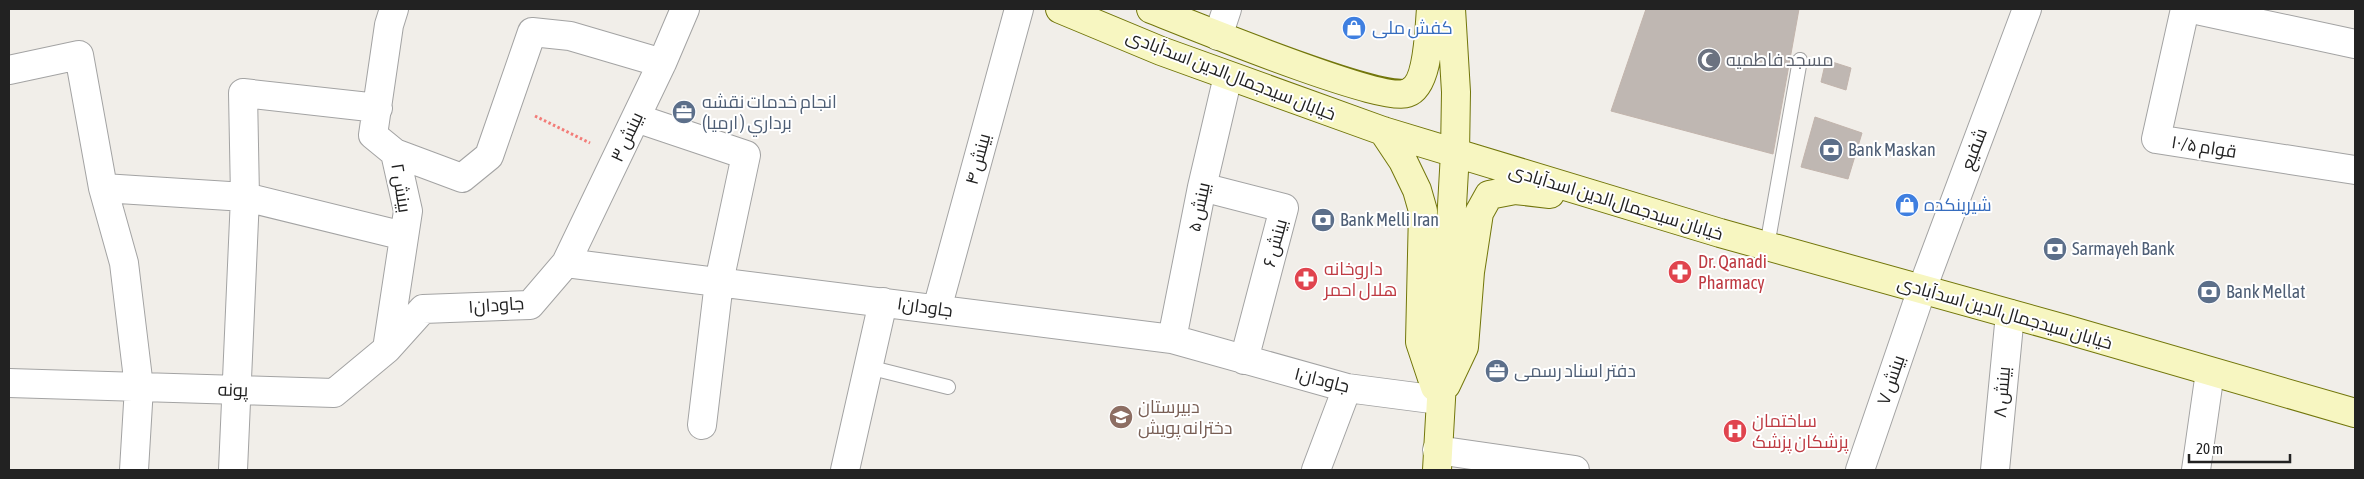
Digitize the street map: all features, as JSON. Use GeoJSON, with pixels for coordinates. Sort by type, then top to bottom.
{"type":"FeatureCollection","features":[{"type":"Feature","properties":{"kind":"main road","name":"خیابان سیدجمال‌الدین اسدآبادی"},"geometry":{"type":"LineString","coordinates":[[1060,9],[1228,76],[1383,132],[1767,246],[2355,413]]}},
{"type":"Feature","properties":{"kind":"main road"},"geometry":{"type":"LineString","coordinates":[[1151,9],[1218,36],[1346,82],[1395,95],[1408,93],[1421,80],[1425,66],[1431,9]]}},
{"type":"Feature","properties":{"kind":"main road"},"geometry":{"type":"LineString","coordinates":[[1437,460],[1455,153],[1456,92],[1452,9]]}},
{"type":"Feature","properties":{"kind":"main road"},"geometry":{"type":"LineString","coordinates":[[1383,132],[1406,168],[1417,190],[1423,211],[1420,342],[1440,400]]}},
{"type":"Feature","properties":{"kind":"main road"},"geometry":{"type":"LineString","coordinates":[[1440,400],[1464,347],[1470,272],[1477,222],[1479,213],[1489,195],[1515,190],[1596,196]]}},
{"type":"Feature","properties":{"kind":"street","name":"بینش ۲"},"geometry":{"type":"LineString","coordinates":[[387,349],[408,211],[395,153],[373,135],[389,25],[394,9]]}},
{"type":"Feature","properties":{"kind":"street","name":"بینش ۳"},"geometry":{"type":"LineString","coordinates":[[566,263],[662,63],[685,9]]}},
{"type":"Feature","properties":{"kind":"street","name":"بینش ۴"},"geometry":{"type":"LineString","coordinates":[[937,309],[1019,9]]}},
{"type":"Feature","properties":{"kind":"street"},"geometry":{"type":"LineString","coordinates":[[1218,36],[1227,9]]}},
{"type":"Feature","properties":{"kind":"street","name":"شفیع"},"geometry":{"type":"LineString","coordinates":[[1922,289],[2027,9]]}},
{"type":"Feature","properties":{"kind":"street","name":"قوام ۱۰/۵"},"geometry":{"type":"LineString","coordinates":[[2185,9],[2156,139],[2355,170]]}},
{"type":"Feature","properties":{"kind":"street"},"geometry":{"type":"LineString","coordinates":[[2192,9],[2355,44]]}},
{"type":"Feature","properties":{"kind":"street"},"geometry":{"type":"LineString","coordinates":[[395,153],[462,178],[489,156],[532,32],[570,36],[662,63]]}},
{"type":"Feature","properties":{"kind":"street"},"geometry":{"type":"LineString","coordinates":[[9,70],[80,55],[103,188],[124,263],[139,387],[134,470]]}},
{"type":"Feature","properties":{"kind":"street","name":"بینش ۵"},"geometry":{"type":"LineString","coordinates":[[1172,339],[1202,187],[1228,76]]}},
{"type":"Feature","properties":{"kind":"street"},"geometry":{"type":"LineString","coordinates":[[233,470],[246,197],[243,92],[378,108]]}},
{"type":"Feature","properties":{"kind":"street"},"geometry":{"type":"LineString","coordinates":[[636,118],[746,155],[719,282],[702,425]]}},
{"type":"Feature","properties":{"kind":"street","name":"بینش ۶"},"geometry":{"type":"LineString","coordinates":[[1202,187],[1284,208],[1244,360]]}},
{"type":"Feature","properties":{"kind":"street"},"geometry":{"type":"LineString","coordinates":[[103,188],[246,197],[404,236]]}},
{"type":"Feature","properties":{"kind":"street","name":"جاودان۱"},"geometry":{"type":"LineString","coordinates":[[423,309],[530,305],[566,263],[1172,339],[1347,388],[1440,400]]}},
{"type":"Feature","properties":{"kind":"street","name":"بینش ۷"},"geometry":{"type":"LineString","coordinates":[[1860,470],[1922,289]]}},
{"type":"Feature","properties":{"kind":"street"},"geometry":{"type":"LineString","coordinates":[[845,470],[883,302]]}},
{"type":"Feature","properties":{"kind":"street","name":"پونه"},"geometry":{"type":"LineString","coordinates":[[9,383],[334,393],[387,349],[423,309]]}},
{"type":"Feature","properties":{"kind":"street","name":"بینش ۸"},"geometry":{"type":"LineString","coordinates":[[1995,470],[2010,314]]}},
{"type":"Feature","properties":{"kind":"street"},"geometry":{"type":"LineString","coordinates":[[2196,470],[2210,372]]}},
{"type":"Feature","properties":{"kind":"street"},"geometry":{"type":"LineString","coordinates":[[1316,470],[1347,388]]}},
{"type":"Feature","properties":{"kind":"street"},"geometry":{"type":"LineString","coordinates":[[1437,460],[1575,470]]}},
{"type":"Feature","properties":{"kind":"lane"},"geometry":{"type":"LineString","coordinates":[[1767,246],[1800,60]]}},
{"type":"Feature","properties":{"kind":"lane"},"geometry":{"type":"LineString","coordinates":[[868,367],[948,387]]}},
{"type":"Feature","properties":{"kind":"path"},"geometry":{"type":"LineString","coordinates":[[508,103],[617,157]]}},
{"type":"Feature","properties":{"kind":"building","name":"مسجد فاطمیه"},"geometry":{"type":"Polygon","coordinates":[[[1646,9],[1799,9],[1773,154],[1611,111],[1646,9]]]}},
{"type":"Feature","properties":{"kind":"building"},"geometry":{"type":"Polygon","coordinates":[[[1826,60],[1851,68],[1846,90],[1821,82],[1826,60]]]}},
{"type":"Feature","properties":{"kind":"building","name":"Bank Maskan"},"geometry":{"type":"Polygon","coordinates":[[[1815,117],[1862,133],[1848,179],[1801,167],[1815,117]]]}},
{"type":"Feature","properties":{"kind":"place","name":"کفش ملی"},"geometry":{"type":"Point","coordinates":[1354,28]}},
{"type":"Feature","properties":{"kind":"place","name":"مسجد فاطمیه"},"geometry":{"type":"Point","coordinates":[1709,60]}},
{"type":"Feature","properties":{"kind":"place","name":"انجام خدمات نقشه برداري ( ارميا)"},"geometry":{"type":"Point","coordinates":[684,112]}},
{"type":"Feature","properties":{"kind":"place","name":"Bank Maskan"},"geometry":{"type":"Point","coordinates":[1831,150]}},
{"type":"Feature","properties":{"kind":"place","name":"شیرینکده"},"geometry":{"type":"Point","coordinates":[1907,205]}},
{"type":"Feature","properties":{"kind":"place","name":"Bank Melli Iran"},"geometry":{"type":"Point","coordinates":[1323,220]}},
{"type":"Feature","properties":{"kind":"place","name":"Sarmayeh Bank"},"geometry":{"type":"Point","coordinates":[2055,249]}},
{"type":"Feature","properties":{"kind":"place","name":"Dr. Qanadi Pharmacy"},"geometry":{"type":"Point","coordinates":[1680,272]}},
{"type":"Feature","properties":{"kind":"place","name":"داروخانه هلال احمر"},"geometry":{"type":"Point","coordinates":[1306,279]}},
{"type":"Feature","properties":{"kind":"place","name":"Bank Mellat"},"geometry":{"type":"Point","coordinates":[2209,292]}},
{"type":"Feature","properties":{"kind":"place","name":"دفتر اسناد رسمی"},"geometry":{"type":"Point","coordinates":[1497,371]}},
{"type":"Feature","properties":{"kind":"place","name":"دبیرستان دخترانه پویش"},"geometry":{"type":"Point","coordinates":[1121,417]}},
{"type":"Feature","properties":{"kind":"place","name":"ساختمان پزشکان پزشک"},"geometry":{"type":"Point","coordinates":[1735,431]}}]}
